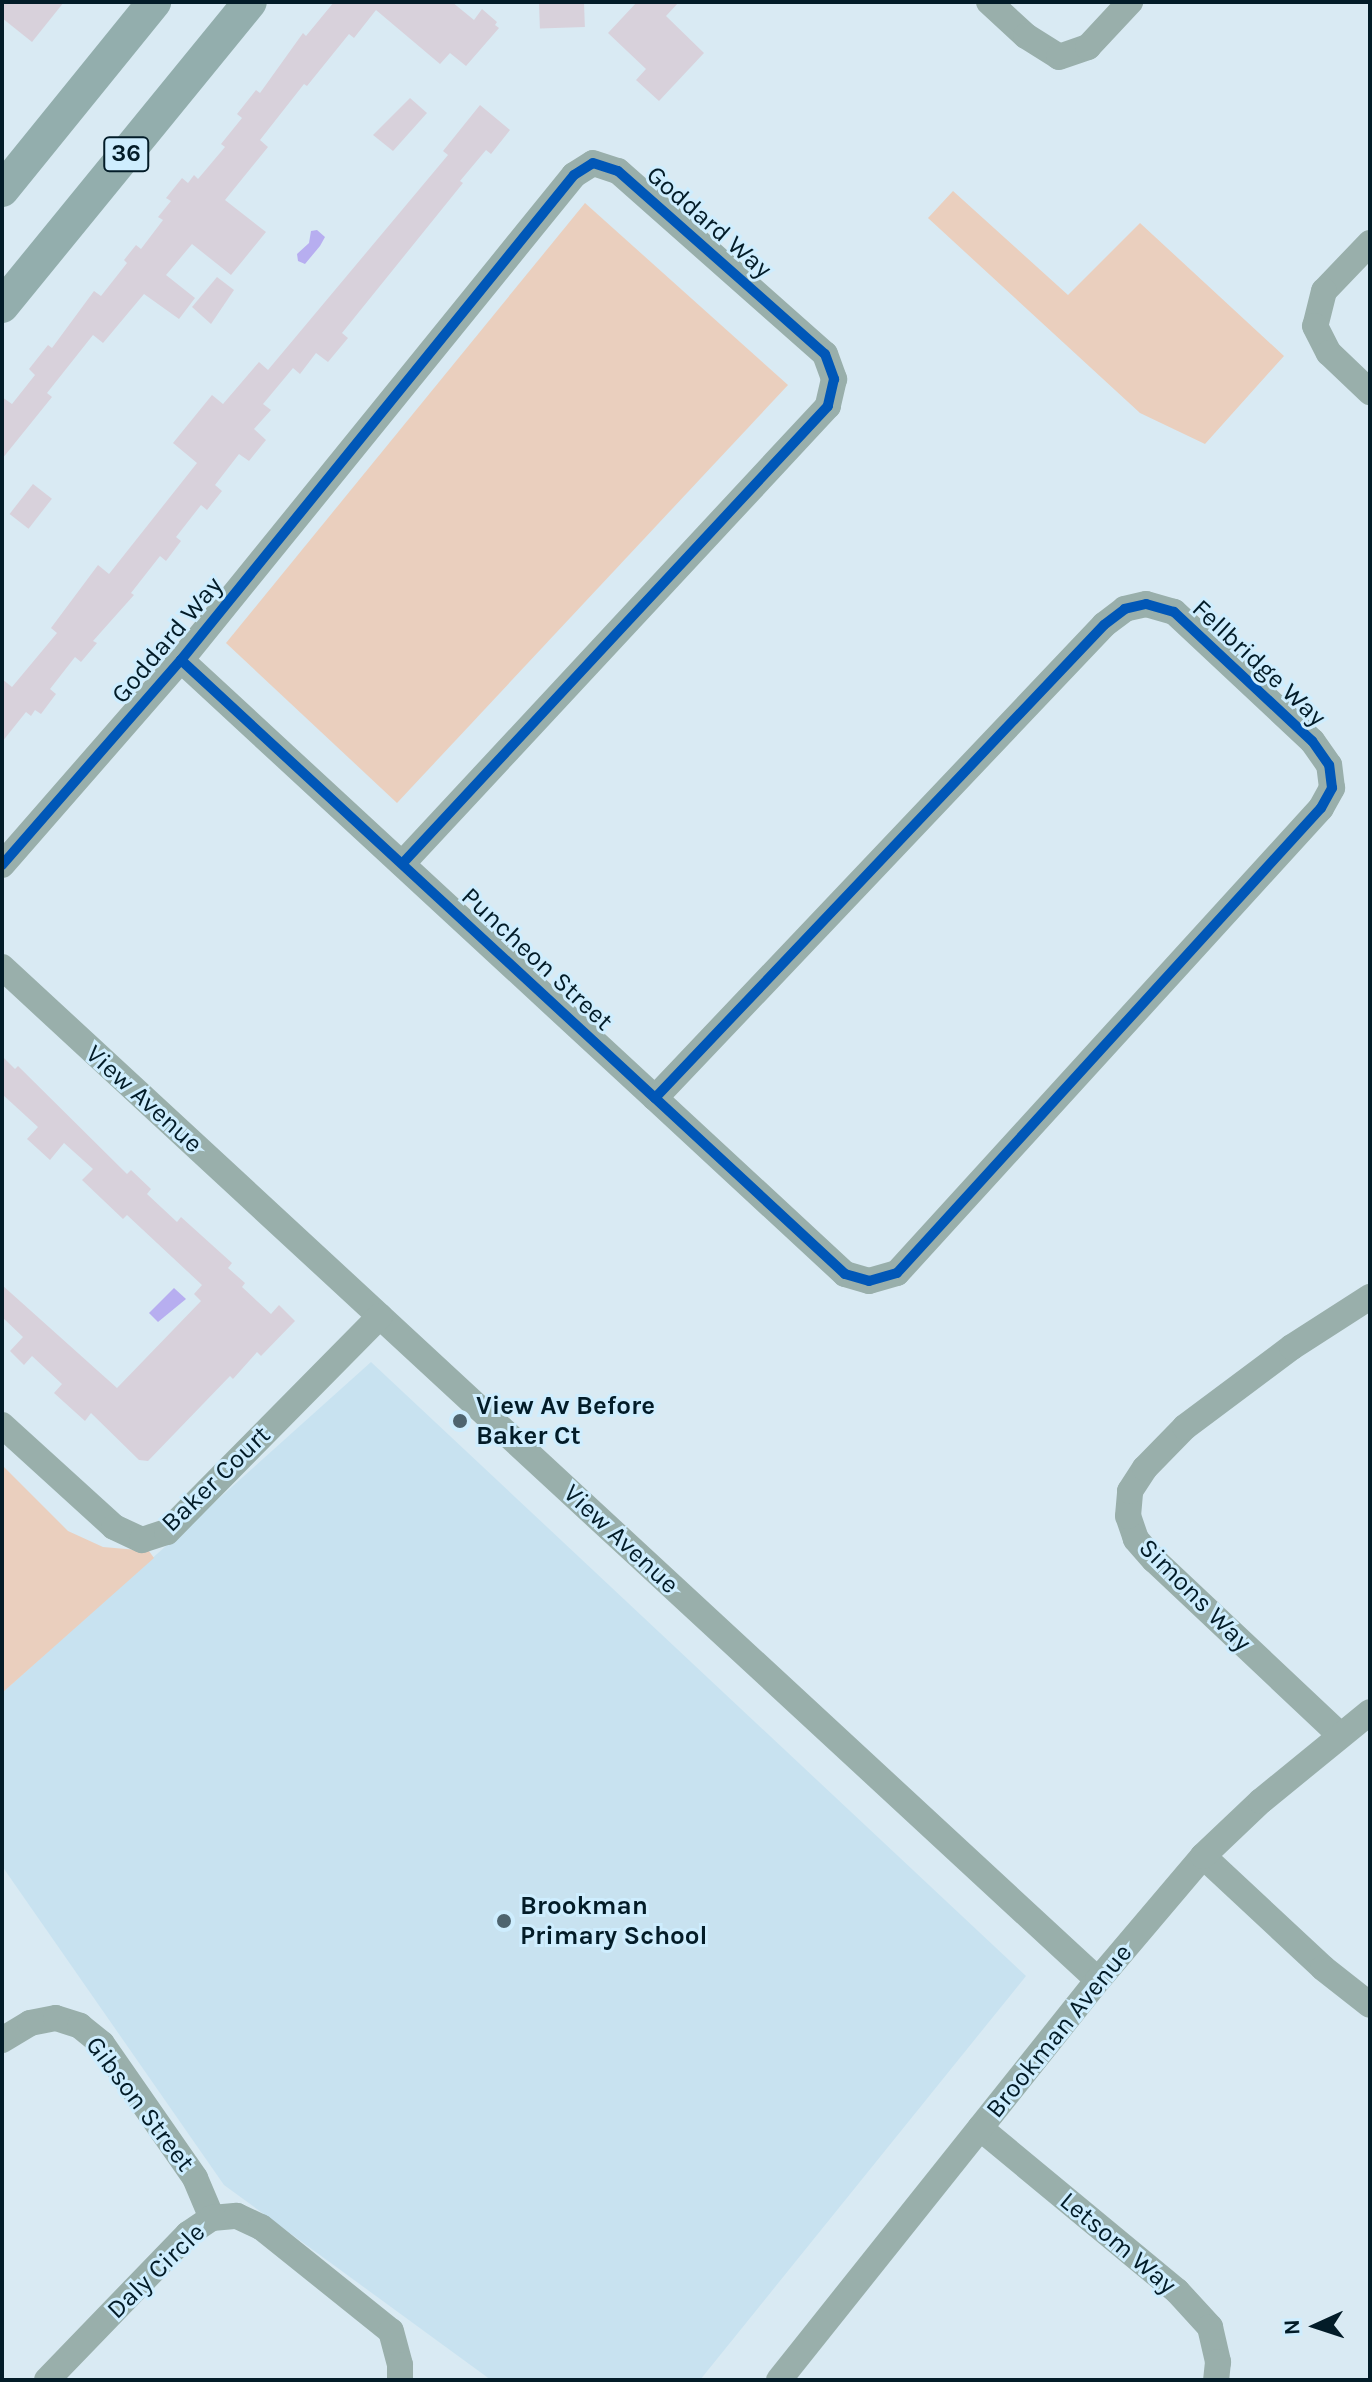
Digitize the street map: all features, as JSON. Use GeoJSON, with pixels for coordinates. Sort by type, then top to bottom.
{"type":"FeatureCollection","features":[{"type":"Feature","properties":{"kind":"main road"},"geometry":{"type":"LineString","coordinates":[[2,190],[154,2]]}},
{"type":"Feature","properties":{"kind":"main road","name":"36"},"geometry":{"type":"LineString","coordinates":[[2,306],[250,2]]}},
{"type":"Feature","properties":{"kind":"street"},"geometry":{"type":"LineString","coordinates":[[989,2],[1026,36],[1059,57],[1088,47],[1130,2]]}},
{"type":"Feature","properties":{"kind":"street","name":"Goddard Way"},"geometry":{"type":"LineString","coordinates":[[2,865],[181,660],[574,175],[593,163],[618,171],[825,354],[834,379],[828,406],[402,864]]}},
{"type":"Feature","properties":{"kind":"street"},"geometry":{"type":"LineString","coordinates":[[1370,243],[1324,291],[1315,326],[1329,353],[1370,392]]}},
{"type":"Feature","properties":{"kind":"street","name":"Fellbridge Way"},"geometry":{"type":"LineString","coordinates":[[655,1098],[1104,625],[1125,609],[1146,604],[1174,612],[1312,741],[1329,765],[1332,788],[1321,808],[897,1273],[869,1281]]}},
{"type":"Feature","properties":{"kind":"street","name":"Puncheon Street"},"geometry":{"type":"LineString","coordinates":[[181,660],[845,1274],[869,1281]]}},
{"type":"Feature","properties":{"kind":"street","name":"View Avenue"},"geometry":{"type":"LineString","coordinates":[[2,967],[1098,1980]]}},
{"type":"Feature","properties":{"kind":"street","name":"Simons Way"},"geometry":{"type":"LineString","coordinates":[[1340,1735],[1154,1560],[1136,1539],[1128,1516],[1130,1491],[1145,1468],[1185,1427],[1292,1347],[1370,1297]]}},
{"type":"Feature","properties":{"kind":"street","name":"Baker Court"},"geometry":{"type":"LineString","coordinates":[[2,1425],[114,1527],[142,1540],[167,1532],[380,1316]]}},
{"type":"Feature","properties":{"kind":"street","name":"Brookman Avenue"},"geometry":{"type":"LineString","coordinates":[[779,2380],[1098,1980],[1203,1856],[1261,1801],[1370,1712]]}},
{"type":"Feature","properties":{"kind":"street"},"geometry":{"type":"LineString","coordinates":[[1203,1856],[1323,1968],[1370,2005]]}},
{"type":"Feature","properties":{"kind":"street","name":"Gibson Street"},"geometry":{"type":"LineString","coordinates":[[2,2040],[30,2023],[56,2018],[80,2026],[102,2044],[195,2178],[212,2218]]}},
{"type":"Feature","properties":{"kind":"street","name":"Letsom Way"},"geometry":{"type":"LineString","coordinates":[[980,2128],[1177,2291],[1210,2327],[1218,2362],[1216,2380]]}},
{"type":"Feature","properties":{"kind":"street","name":"Daly Circle"},"geometry":{"type":"LineString","coordinates":[[53,2378],[188,2234],[212,2218],[237,2216],[261,2227],[391,2331],[400,2365],[400,2380]]}},
{"type":"Feature","properties":{"kind":"shaded area"},"geometry":{"type":"Polygon","coordinates":[[[953,191],[1068,295],[1140,223],[1284,356],[1205,444],[1140,413],[928,218],[953,191]]]}},
{"type":"Feature","properties":{"kind":"shaded area"},"geometry":{"type":"Polygon","coordinates":[[[585,203],[788,385],[397,803],[226,643],[585,203]]]}},
{"type":"Feature","properties":{"kind":"shaded area"},"geometry":{"type":"Polygon","coordinates":[[[317,230],[325,237],[320,246],[305,264],[298,261],[297,254],[309,243],[311,231],[317,230]]]}},
{"type":"Feature","properties":{"kind":"shaded area"},"geometry":{"type":"Polygon","coordinates":[[[174,1288],[186,1299],[158,1322],[149,1313],[174,1288]]]}},
{"type":"Feature","properties":{"kind":"shaded area","name":"Brookman Primary School"},"geometry":{"type":"Polygon","coordinates":[[[371,1362],[1026,1976],[700,2380],[491,2380],[224,2185],[2,1866],[2,1693],[371,1362]]]}},
{"type":"Feature","properties":{"kind":"shaded area"},"geometry":{"type":"Polygon","coordinates":[[[2,1465],[68,1531],[103,1547],[149,1551],[154,1558],[2,1693],[2,1465]]]}},
{"type":"Feature","properties":{"kind":"building"},"geometry":{"type":"Polygon","coordinates":[[[2,2],[64,2],[32,42],[2,18],[2,2]]]}},
{"type":"Feature","properties":{"kind":"building"},"geometry":{"type":"Polygon","coordinates":[[[334,2],[452,2],[474,20],[482,9],[497,22],[495,25],[499,28],[466,66],[450,53],[440,64],[376,10],[354,38],[349,34],[307,86],[304,84],[260,140],[268,147],[225,200],[266,232],[231,275],[192,244],[166,275],[195,298],[179,319],[144,294],[103,343],[93,335],[47,393],[52,397],[2,459],[2,397],[12,404],[35,375],[29,369],[48,345],[52,348],[94,291],[101,296],[127,263],[124,260],[136,245],[141,249],[163,220],[158,217],[171,201],[166,198],[182,178],[188,183],[194,175],[198,179],[225,147],[221,144],[242,118],[237,114],[256,90],[260,93],[303,33],[306,36],[334,2]]]}},
{"type":"Feature","properties":{"kind":"building"},"geometry":{"type":"Polygon","coordinates":[[[584,2],[585,27],[540,29],[539,4],[584,2]]]}},
{"type":"Feature","properties":{"kind":"building"},"geometry":{"type":"Polygon","coordinates":[[[637,2],[679,2],[666,16],[704,53],[659,101],[636,80],[646,69],[608,33],[637,2]]]}},
{"type":"Feature","properties":{"kind":"building"},"geometry":{"type":"Polygon","coordinates":[[[410,98],[427,113],[393,151],[373,135],[410,98]]]}},
{"type":"Feature","properties":{"kind":"building"},"geometry":{"type":"Polygon","coordinates":[[[480,105],[510,130],[491,154],[486,150],[460,181],[463,183],[342,333],[348,338],[328,362],[316,353],[300,374],[293,368],[263,404],[271,410],[254,429],[266,440],[249,461],[239,454],[215,485],[222,491],[207,510],[201,505],[176,537],[181,541],[166,561],[160,556],[131,593],[134,595],[93,641],[97,643],[81,662],[75,657],[50,689],[56,694],[41,714],[35,710],[31,716],[26,712],[2,742],[2,679],[12,687],[57,633],[51,628],[98,565],[109,574],[197,463],[173,443],[212,395],[223,404],[259,362],[268,370],[448,155],[443,151],[480,105]]]}},
{"type":"Feature","properties":{"kind":"building"},"geometry":{"type":"Polygon","coordinates":[[[217,277],[234,290],[211,324],[192,307],[217,277]]]}},
{"type":"Feature","properties":{"kind":"building"},"geometry":{"type":"Polygon","coordinates":[[[33,484],[52,499],[29,529],[10,514],[33,484]]]}},
{"type":"Feature","properties":{"kind":"building"},"geometry":{"type":"Polygon","coordinates":[[[2,1056],[15,1069],[18,1066],[127,1174],[131,1170],[151,1189],[147,1194],[177,1222],[181,1217],[232,1263],[228,1268],[245,1283],[242,1287],[271,1314],[279,1305],[295,1321],[261,1356],[257,1352],[233,1379],[230,1376],[148,1461],[139,1460],[91,1413],[85,1421],[54,1393],[62,1384],[32,1356],[24,1365],[10,1351],[23,1337],[2,1317],[2,1285],[117,1388],[201,1301],[194,1294],[202,1285],[127,1215],[123,1219],[82,1180],[93,1169],[64,1143],[50,1160],[27,1139],[38,1127],[2,1094],[2,1056]]]}},
{"type":"Feature","properties":{"kind":"cycle path"},"geometry":{"type":"LineString","coordinates":[[2,865],[181,660],[574,175],[593,163],[618,171],[825,354],[834,379],[828,406],[402,864]]}},
{"type":"Feature","properties":{"kind":"cycle path"},"geometry":{"type":"LineString","coordinates":[[181,660],[845,1274],[869,1281],[897,1273],[1321,808],[1332,788],[1329,765],[1312,741],[1174,612],[1146,604],[1125,609],[1104,625],[655,1098]]}},
{"type":"Feature","properties":{"kind":"place","name":"View Av Before Baker Ct"},"geometry":{"type":"Point","coordinates":[460,1421]}},
{"type":"Feature","properties":{"kind":"place","name":"Brookman Primary School"},"geometry":{"type":"Point","coordinates":[504,1921]}}]}
